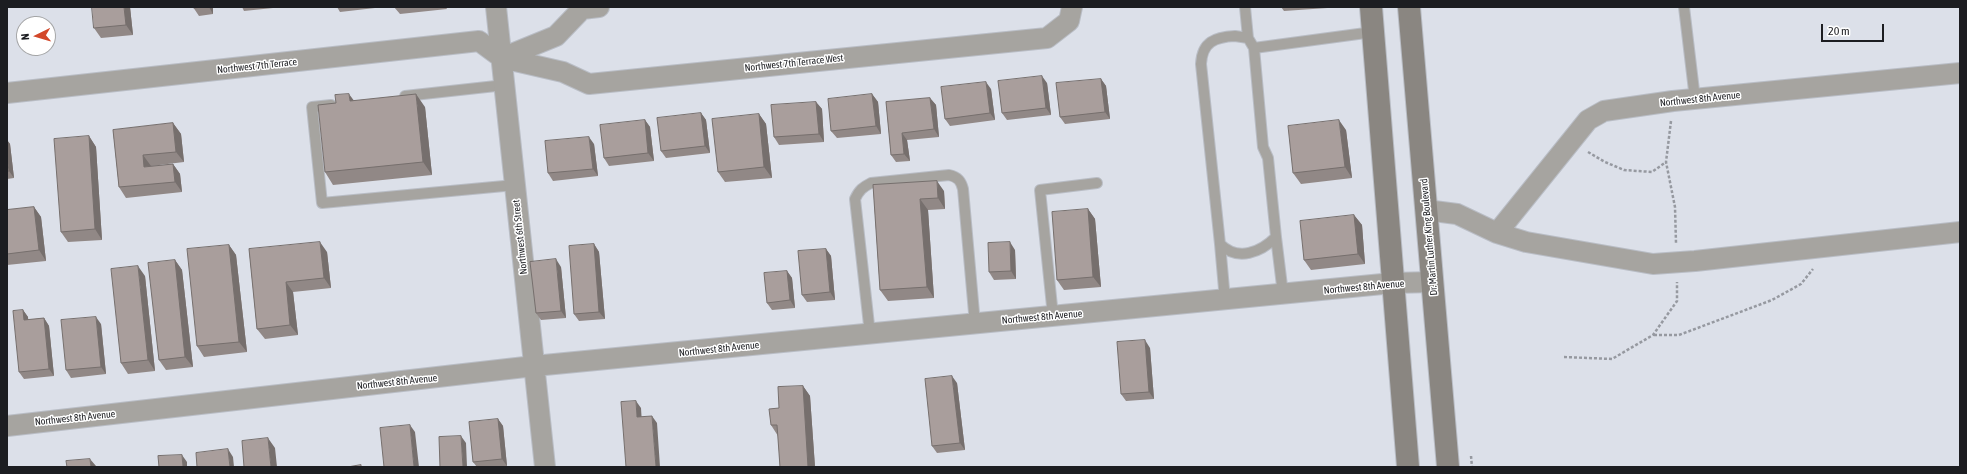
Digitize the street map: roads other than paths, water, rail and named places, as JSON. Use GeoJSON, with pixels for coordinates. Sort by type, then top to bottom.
{"type":"FeatureCollection","features":[{"type":"Feature","properties":{"kind":"main road"},"geometry":{"type":"LineString","coordinates":[[1371,7],[1408,467]]}},
{"type":"Feature","properties":{"kind":"main road","name":"Dr. Martin Luther King Boulevard"},"geometry":{"type":"LineString","coordinates":[[1409,7],[1448,467]]}},
{"type":"Feature","properties":{"kind":"street","name":"Northwest 6th Street"},"geometry":{"type":"LineString","coordinates":[[496,7],[545,467]]}},
{"type":"Feature","properties":{"kind":"street"},"geometry":{"type":"LineString","coordinates":[[502,58],[556,36],[582,9],[599,7]]}},
{"type":"Feature","properties":{"kind":"street","name":"Northwest 7th Terrace West"},"geometry":{"type":"LineString","coordinates":[[502,58],[563,72],[590,84],[1047,38],[1069,20],[1072,7]]}},
{"type":"Feature","properties":{"kind":"street","name":"Northwest 7th Terrace"},"geometry":{"type":"LineString","coordinates":[[7,93],[479,42],[502,58]]}},
{"type":"Feature","properties":{"kind":"street","name":"Northwest 8th Avenue"},"geometry":{"type":"LineString","coordinates":[[1497,233],[1588,120],[1604,111],[1695,99],[1960,73]]}},
{"type":"Feature","properties":{"kind":"street"},"geometry":{"type":"LineString","coordinates":[[1426,210],[1457,214],[1497,233],[1526,242],[1653,264],[1960,232]]}},
{"type":"Feature","properties":{"kind":"street","name":"Northwest 8th Avenue"},"geometry":{"type":"LineString","coordinates":[[7,426],[534,366],[1283,294],[1433,282]]}},
{"type":"Feature","properties":{"kind":"lane"},"geometry":{"type":"LineString","coordinates":[[1245,7],[1248,38],[1254,48],[1263,147],[1268,158],[1283,294]]}},
{"type":"Feature","properties":{"kind":"lane"},"geometry":{"type":"LineString","coordinates":[[1684,7],[1695,99]]}},
{"type":"Feature","properties":{"kind":"lane"},"geometry":{"type":"LineString","coordinates":[[1254,48],[1373,32]]}},
{"type":"Feature","properties":{"kind":"lane"},"geometry":{"type":"LineString","coordinates":[[1225,300],[1209,154],[1201,56],[1205,46],[1215,40],[1228,36],[1248,38]]}},
{"type":"Feature","properties":{"kind":"lane"},"geometry":{"type":"LineString","coordinates":[[398,97],[505,85]]}},
{"type":"Feature","properties":{"kind":"lane"},"geometry":{"type":"LineString","coordinates":[[343,104],[312,107],[322,204],[515,185]]}},
{"type":"Feature","properties":{"kind":"lane"},"geometry":{"type":"LineString","coordinates":[[870,334],[855,198],[863,187],[871,183],[949,175],[956,177],[961,182],[963,190],[975,324]]}},
{"type":"Feature","properties":{"kind":"lane"},"geometry":{"type":"LineString","coordinates":[[1053,316],[1040,190],[1097,183]]}},
{"type":"Feature","properties":{"kind":"lane"},"geometry":{"type":"LineString","coordinates":[[1220,244],[1225,249],[1247,254],[1261,250],[1276,237]]}}]}
